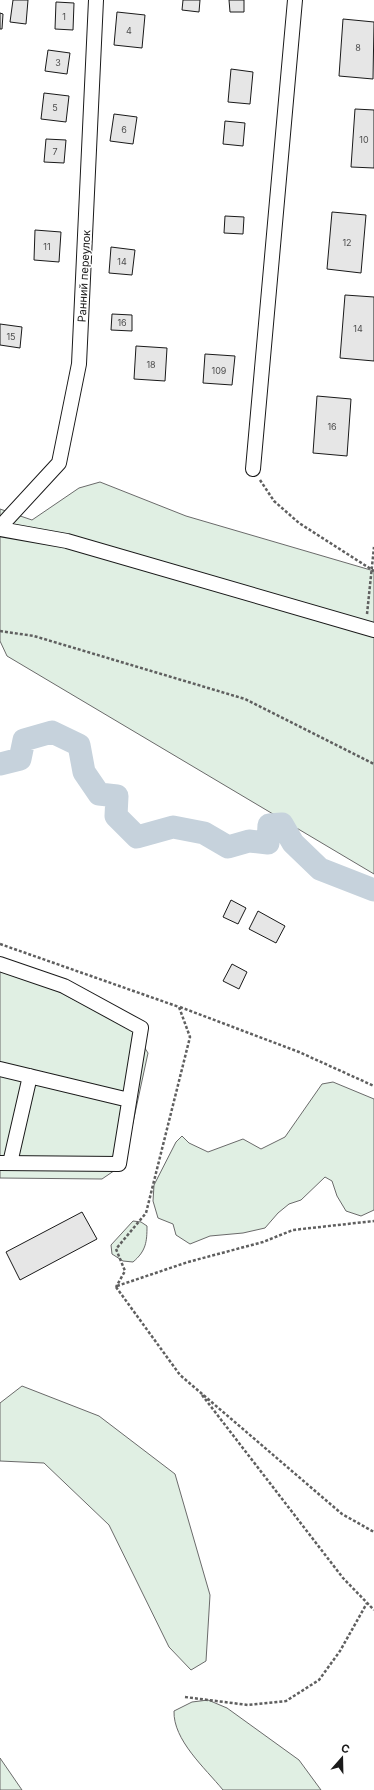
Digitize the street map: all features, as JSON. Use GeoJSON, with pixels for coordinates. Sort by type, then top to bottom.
{"type":"FeatureCollection","features":[{"type":"Feature","properties":{"kind":"street","name":"Ранний переулок"},"geometry":{"type":"LineString","coordinates":[[0,528],[59,463],[80,364],[96,0]]}},
{"type":"Feature","properties":{"kind":"street"},"geometry":{"type":"LineString","coordinates":[[253,469],[295,0]]}},
{"type":"Feature","properties":{"kind":"street"},"geometry":{"type":"LineString","coordinates":[[0,528],[67,541],[370,629]]}},
{"type":"Feature","properties":{"kind":"street"},"geometry":{"type":"LineString","coordinates":[[0,964],[64,986],[141,1028],[119,1164],[5,1163],[30,1076]]}},
{"type":"Feature","properties":{"kind":"street"},"geometry":{"type":"LineString","coordinates":[[0,1069],[129,1100]]}},
{"type":"Feature","properties":{"kind":"path"},"geometry":{"type":"LineString","coordinates":[[253,469],[274,501],[299,523],[373,571]]}},
{"type":"Feature","properties":{"kind":"path"},"geometry":{"type":"LineString","coordinates":[[370,629],[374,547]]}},
{"type":"Feature","properties":{"kind":"path"},"geometry":{"type":"LineString","coordinates":[[0,631],[34,636],[245,699],[374,764]]}},
{"type":"Feature","properties":{"kind":"path"},"geometry":{"type":"LineString","coordinates":[[179,1007],[299,1052],[374,1086]]}},
{"type":"Feature","properties":{"kind":"path"},"geometry":{"type":"LineString","coordinates":[[116,1287],[125,1271],[116,1248],[146,1213]]}},
{"type":"Feature","properties":{"kind":"path"},"geometry":{"type":"LineString","coordinates":[[116,1287],[188,1262],[263,1242],[293,1230],[374,1221]]}},
{"type":"Feature","properties":{"kind":"path"},"geometry":{"type":"LineString","coordinates":[[116,1287],[180,1374],[342,1514],[374,1532]]}},
{"type":"Feature","properties":{"kind":"path"},"geometry":{"type":"LineString","coordinates":[[198,1390],[343,1578],[374,1610]]}},
{"type":"Feature","properties":{"kind":"path"},"geometry":{"type":"LineString","coordinates":[[185,1697],[248,1705],[286,1701],[319,1680],[340,1651],[367,1603]]}},
{"type":"Feature","properties":{"kind":"green space"},"geometry":{"type":"Polygon","coordinates":[[[100,482],[186,516],[374,571],[374,874],[7,656],[0,641],[0,509],[32,520],[79,488],[100,482]]]}},
{"type":"Feature","properties":{"kind":"green space"},"geometry":{"type":"Polygon","coordinates":[[[0,961],[134,1031],[148,1053],[124,1164],[102,1179],[0,1178],[0,961]]]}},
{"type":"Feature","properties":{"kind":"green space"},"geometry":{"type":"Polygon","coordinates":[[[333,1082],[374,1099],[374,1210],[361,1216],[346,1211],[337,1196],[332,1181],[325,1177],[301,1200],[289,1204],[278,1213],[265,1228],[243,1233],[210,1236],[190,1244],[176,1235],[173,1224],[158,1218],[153,1201],[154,1185],[176,1142],[182,1136],[189,1143],[208,1152],[243,1139],[261,1149],[285,1137],[322,1084],[333,1082]]]}},
{"type":"Feature","properties":{"kind":"green space"},"geometry":{"type":"Polygon","coordinates":[[[133,1221],[141,1222],[147,1226],[145,1246],[141,1254],[133,1262],[123,1261],[112,1254],[111,1245],[133,1221]]]}},
{"type":"Feature","properties":{"kind":"green space"},"geometry":{"type":"Polygon","coordinates":[[[22,1386],[99,1416],[175,1474],[210,1595],[206,1661],[191,1670],[169,1647],[109,1525],[44,1463],[0,1461],[0,1403],[22,1386]]]}},
{"type":"Feature","properties":{"kind":"green space"},"geometry":{"type":"Polygon","coordinates":[[[208,1700],[227,1708],[299,1760],[321,1790],[223,1790],[191,1753],[184,1743],[175,1722],[174,1711],[192,1702],[208,1700]]]}},
{"type":"Feature","properties":{"kind":"green space"},"geometry":{"type":"Polygon","coordinates":[[[0,1758],[22,1790],[0,1790],[0,1758]]]}},
{"type":"Feature","properties":{"kind":"building"},"geometry":{"type":"Polygon","coordinates":[[[13,0],[28,0],[26,24],[10,22],[13,0]]]}},
{"type":"Feature","properties":{"kind":"building"},"geometry":{"type":"Polygon","coordinates":[[[183,0],[200,0],[199,12],[182,10],[183,0]]]}},
{"type":"Feature","properties":{"kind":"building"},"geometry":{"type":"Polygon","coordinates":[[[229,0],[244,0],[244,12],[230,12],[229,0]]]}},
{"type":"Feature","properties":{"kind":"building"},"geometry":{"type":"Polygon","coordinates":[[[56,2],[74,3],[73,30],[55,29],[56,2]]]}},
{"type":"Feature","properties":{"kind":"building"},"geometry":{"type":"Polygon","coordinates":[[[117,12],[145,15],[142,48],[114,45],[117,12]]]}},
{"type":"Feature","properties":{"kind":"building"},"geometry":{"type":"Polygon","coordinates":[[[0,13],[3,14],[2,29],[0,29],[0,13]]]}},
{"type":"Feature","properties":{"kind":"building"},"geometry":{"type":"Polygon","coordinates":[[[343,19],[374,22],[373,79],[339,76],[343,19]]]}},
{"type":"Feature","properties":{"kind":"building"},"geometry":{"type":"Polygon","coordinates":[[[48,50],[70,53],[67,74],[45,71],[48,50]]]}},
{"type":"Feature","properties":{"kind":"building"},"geometry":{"type":"Polygon","coordinates":[[[231,69],[253,72],[250,104],[228,102],[231,69]]]}},
{"type":"Feature","properties":{"kind":"building"},"geometry":{"type":"Polygon","coordinates":[[[44,93],[69,96],[66,122],[41,119],[44,93]]]}},
{"type":"Feature","properties":{"kind":"building"},"geometry":{"type":"Polygon","coordinates":[[[355,109],[374,110],[374,168],[351,167],[355,109]]]}},
{"type":"Feature","properties":{"kind":"building"},"geometry":{"type":"Polygon","coordinates":[[[114,114],[137,117],[133,144],[110,141],[114,114]]]}},
{"type":"Feature","properties":{"kind":"building"},"geometry":{"type":"Polygon","coordinates":[[[225,121],[245,123],[243,146],[223,144],[225,121]]]}},
{"type":"Feature","properties":{"kind":"building"},"geometry":{"type":"Polygon","coordinates":[[[46,139],[66,140],[64,163],[44,162],[46,139]]]}},
{"type":"Feature","properties":{"kind":"building"},"geometry":{"type":"Polygon","coordinates":[[[332,212],[366,215],[361,273],[327,269],[332,212]]]}},
{"type":"Feature","properties":{"kind":"building"},"geometry":{"type":"Polygon","coordinates":[[[225,216],[244,217],[243,234],[224,233],[225,216]]]}},
{"type":"Feature","properties":{"kind":"building"},"geometry":{"type":"Polygon","coordinates":[[[35,230],[61,232],[59,262],[34,260],[35,230]]]}},
{"type":"Feature","properties":{"kind":"building"},"geometry":{"type":"Polygon","coordinates":[[[111,247],[135,250],[132,275],[109,273],[111,247]]]}},
{"type":"Feature","properties":{"kind":"building"},"geometry":{"type":"Polygon","coordinates":[[[345,295],[374,297],[374,361],[340,358],[345,295]]]}},
{"type":"Feature","properties":{"kind":"building"},"geometry":{"type":"Polygon","coordinates":[[[112,314],[132,315],[132,331],[111,330],[112,314]]]}},
{"type":"Feature","properties":{"kind":"building"},"geometry":{"type":"Polygon","coordinates":[[[0,324],[22,327],[20,348],[0,345],[0,324]]]}},
{"type":"Feature","properties":{"kind":"building"},"geometry":{"type":"Polygon","coordinates":[[[136,346],[167,348],[165,381],[134,379],[136,346]]]}},
{"type":"Feature","properties":{"kind":"building"},"geometry":{"type":"Polygon","coordinates":[[[205,354],[235,356],[232,385],[203,383],[205,354]]]}},
{"type":"Feature","properties":{"kind":"building"},"geometry":{"type":"Polygon","coordinates":[[[317,396],[351,399],[347,456],[313,453],[317,396]]]}},
{"type":"Feature","properties":{"kind":"building"},"geometry":{"type":"Polygon","coordinates":[[[231,900],[246,908],[238,924],[223,917],[231,900]]]}},
{"type":"Feature","properties":{"kind":"building"},"geometry":{"type":"Polygon","coordinates":[[[258,911],[285,926],[276,943],[249,929],[258,911]]]}},
{"type":"Feature","properties":{"kind":"building"},"geometry":{"type":"Polygon","coordinates":[[[232,964],[247,972],[239,989],[223,981],[232,964]]]}},
{"type":"Feature","properties":{"kind":"building"},"geometry":{"type":"Polygon","coordinates":[[[82,1212],[97,1239],[20,1280],[6,1252],[82,1212]]]}},
{"type":"Feature","properties":{"kind":"waterway"},"geometry":{"type":"LineString","coordinates":[[0,764],[20,759],[24,740],[52,732],[79,745],[84,772],[99,794],[117,796],[116,816],[137,837],[173,827],[204,833],[228,847],[249,841],[268,843],[269,825],[282,824],[293,843],[320,869],[374,890]]}}]}
